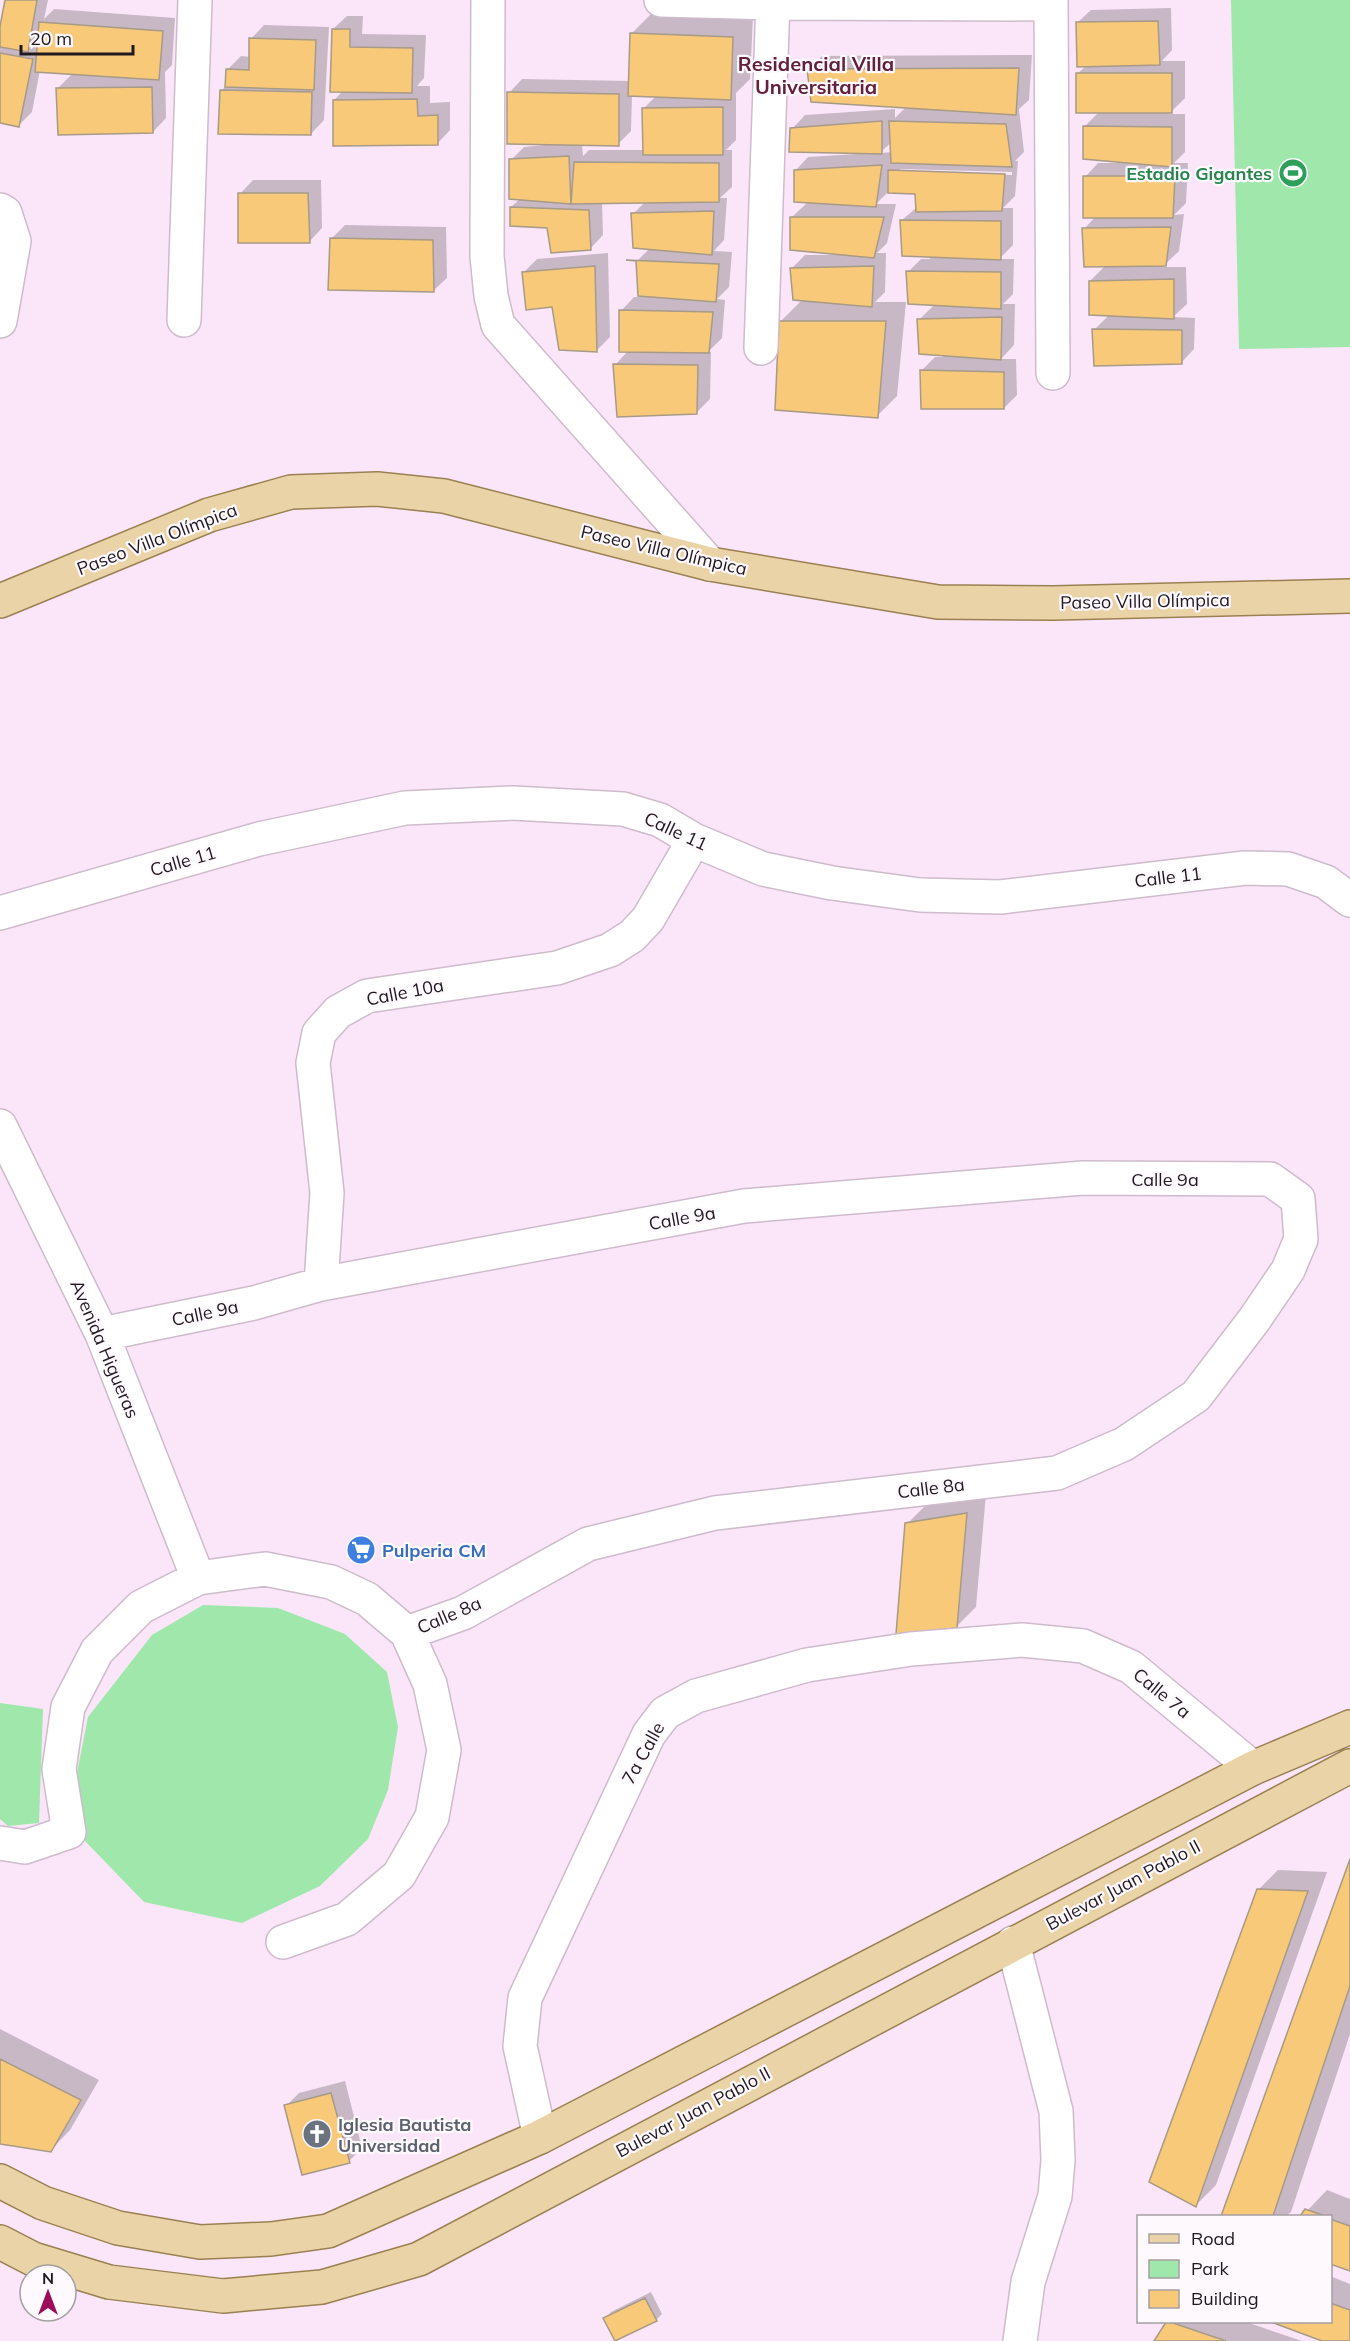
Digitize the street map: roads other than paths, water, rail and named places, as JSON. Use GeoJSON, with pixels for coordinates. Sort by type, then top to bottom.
{"type":"FeatureCollection","features":[{"type":"Feature","properties":{"kind":"main road","name":"Paseo Villa Olímpica"},"geometry":{"type":"LineString","coordinates":[[0,602],[209,515],[291,492],[377,489],[444,496],[710,564],[938,602],[1054,603],[1350,596]]}},
{"type":"Feature","properties":{"kind":"main road"},"geometry":{"type":"LineString","coordinates":[[0,2181],[43,2203],[118,2228],[200,2242],[271,2239],[328,2231],[540,2137],[1253,1768],[1350,1727]]}},
{"type":"Feature","properties":{"kind":"main road","name":"Bulevar Juan Pablo II"},"geometry":{"type":"LineString","coordinates":[[0,2242],[33,2259],[109,2282],[223,2296],[322,2287],[419,2259],[1350,1766]]}},
{"type":"Feature","properties":{"kind":"street"},"geometry":{"type":"LineString","coordinates":[[184,320],[195,0]]}},
{"type":"Feature","properties":{"kind":"street"},"geometry":{"type":"LineString","coordinates":[[488,0],[487,256],[491,296],[498,326],[710,564]]}},
{"type":"Feature","properties":{"kind":"street"},"geometry":{"type":"LineString","coordinates":[[661,0],[1051,2],[1053,373]]}},
{"type":"Feature","properties":{"kind":"street"},"geometry":{"type":"LineString","coordinates":[[761,348],[773,2]]}},
{"type":"Feature","properties":{"kind":"street"},"geometry":{"type":"LineString","coordinates":[[0,210],[5,213],[14,242],[0,321]]}},
{"type":"Feature","properties":{"kind":"street","name":"Calle 11"},"geometry":{"type":"LineString","coordinates":[[0,913],[258,839],[405,808],[513,803],[624,809],[660,820],[694,840],[763,869],[832,883],[920,895],[1000,897],[1245,868],[1288,869],[1326,882],[1350,900]]}},
{"type":"Feature","properties":{"kind":"street","name":"Calle 10a"},"geometry":{"type":"LineString","coordinates":[[321,1284],[327,1193],[313,1063],[319,1034],[338,1012],[367,996],[557,968],[609,950],[632,936],[648,919],[694,840]]}},
{"type":"Feature","properties":{"kind":"street","name":"Avenida Higueras"},"geometry":{"type":"LineString","coordinates":[[0,1126],[102,1334],[198,1578]]}},
{"type":"Feature","properties":{"kind":"street","name":"Calle 9a"},"geometry":{"type":"LineString","coordinates":[[102,1334],[254,1303],[321,1284],[744,1206],[1083,1178],[1270,1179]]}},
{"type":"Feature","properties":{"kind":"street","name":"Calle 8a"},"geometry":{"type":"LineString","coordinates":[[407,1633],[463,1613],[588,1544],[715,1513],[1057,1473],[1124,1444],[1196,1396],[1254,1320],[1288,1270],[1301,1239],[1298,1199],[1270,1179]]}},
{"type":"Feature","properties":{"kind":"street"},"geometry":{"type":"LineString","coordinates":[[0,1843],[25,1847],[69,1832],[59,1770],[68,1707],[97,1651],[141,1607],[198,1578],[265,1569],[331,1582],[367,1599],[407,1633],[430,1684],[444,1750],[432,1817],[399,1875],[347,1919],[283,1942]]}},
{"type":"Feature","properties":{"kind":"street","name":"Calle 7a"},"geometry":{"type":"LineString","coordinates":[[1022,1640],[1083,1646],[1131,1667],[1253,1768]]}},
{"type":"Feature","properties":{"kind":"street","name":"7a Calle"},"geometry":{"type":"LineString","coordinates":[[540,2137],[520,2046],[525,1998],[649,1734],[665,1713],[696,1696],[807,1665],[911,1649],[1022,1640]]}},
{"type":"Feature","properties":{"kind":"street"},"geometry":{"type":"LineString","coordinates":[[1013,1943],[1056,2111],[1058,2160],[1055,2196],[1028,2282],[1020,2341]]}},
{"type":"Feature","properties":{"kind":"place","name":"Estadio Gigantes"},"geometry":{"type":"Point","coordinates":[1293,173]}},
{"type":"Feature","properties":{"kind":"place","name":"Pulperia CM"},"geometry":{"type":"Point","coordinates":[361,1550]}},
{"type":"Feature","properties":{"kind":"place","name":"Iglesia Bautista Universidad"},"geometry":{"type":"Point","coordinates":[317,2134]}},
{"type":"Feature","properties":{"kind":"district","name":"Residencial Villa Universitaria"},"geometry":{"type":"Point","coordinates":[816,74]}}]}
